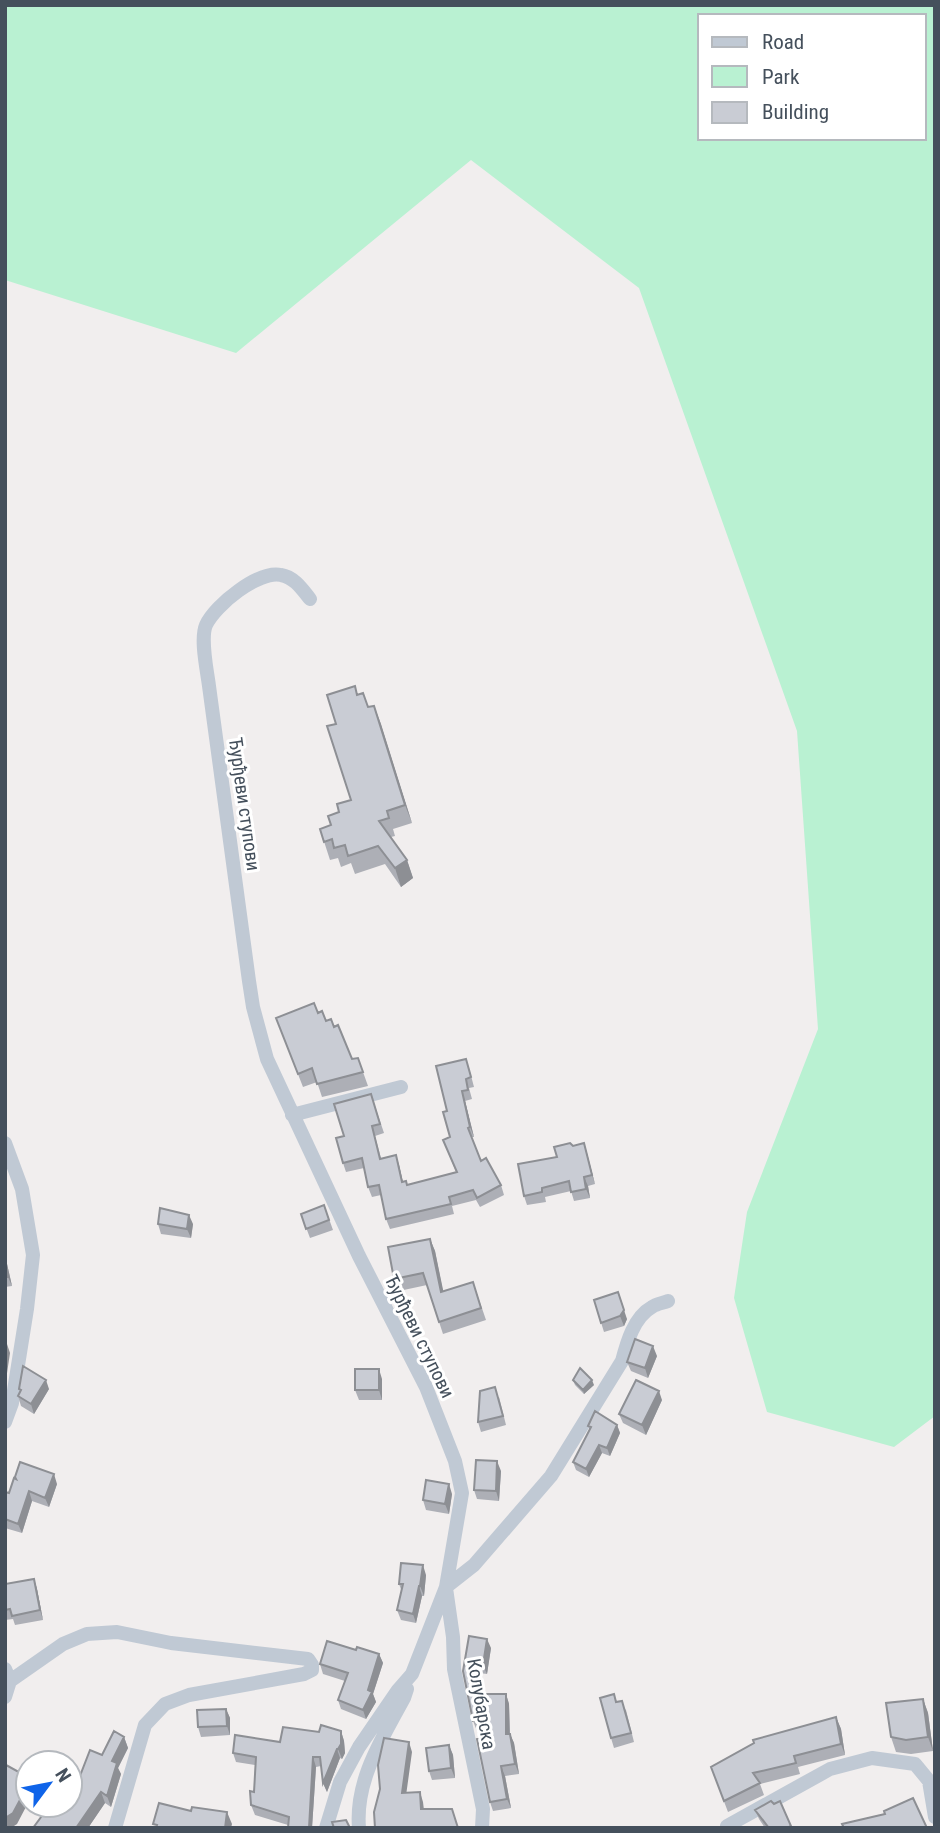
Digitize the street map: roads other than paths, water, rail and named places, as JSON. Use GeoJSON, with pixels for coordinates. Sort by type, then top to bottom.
{"type":"FeatureCollection","features":[{"type":"Feature","properties":{"kind":"street","name":"Ђурђеви ступови"},"geometry":{"type":"LineString","coordinates":[[310,599],[292,579],[279,574],[263,576],[228,599],[206,625],[204,639],[209,685],[252,1004],[267,1059],[292,1115],[359,1256],[426,1387],[455,1461],[462,1493],[446,1587],[412,1674],[359,1746],[340,1782],[326,1828]]}},
{"type":"Feature","properties":{"kind":"street"},"geometry":{"type":"LineString","coordinates":[[292,1115],[401,1087]]}},
{"type":"Feature","properties":{"kind":"street"},"geometry":{"type":"LineString","coordinates":[[5,1143],[22,1189],[33,1255],[12,1403],[5,1422]]}},
{"type":"Feature","properties":{"kind":"street"},"geometry":{"type":"LineString","coordinates":[[446,1587],[474,1565],[551,1476],[622,1361],[634,1327],[650,1308],[668,1301]]}},
{"type":"Feature","properties":{"kind":"street","name":"Колубарска"},"geometry":{"type":"LineString","coordinates":[[446,1587],[453,1637],[454,1669],[483,1809],[482,1828]]}},
{"type":"Feature","properties":{"kind":"street"},"geometry":{"type":"LineString","coordinates":[[5,1697],[8,1675],[63,1644],[87,1634],[117,1632],[171,1643],[308,1659],[313,1665],[312,1670],[304,1674],[189,1695],[164,1704],[145,1725],[115,1828]]}},
{"type":"Feature","properties":{"kind":"street"},"geometry":{"type":"LineString","coordinates":[[359,1828],[360,1799],[371,1758],[404,1698],[412,1674]]}},
{"type":"Feature","properties":{"kind":"street"},"geometry":{"type":"LineString","coordinates":[[727,1826],[830,1769],[872,1758],[915,1765],[929,1781],[935,1817]]}}]}
